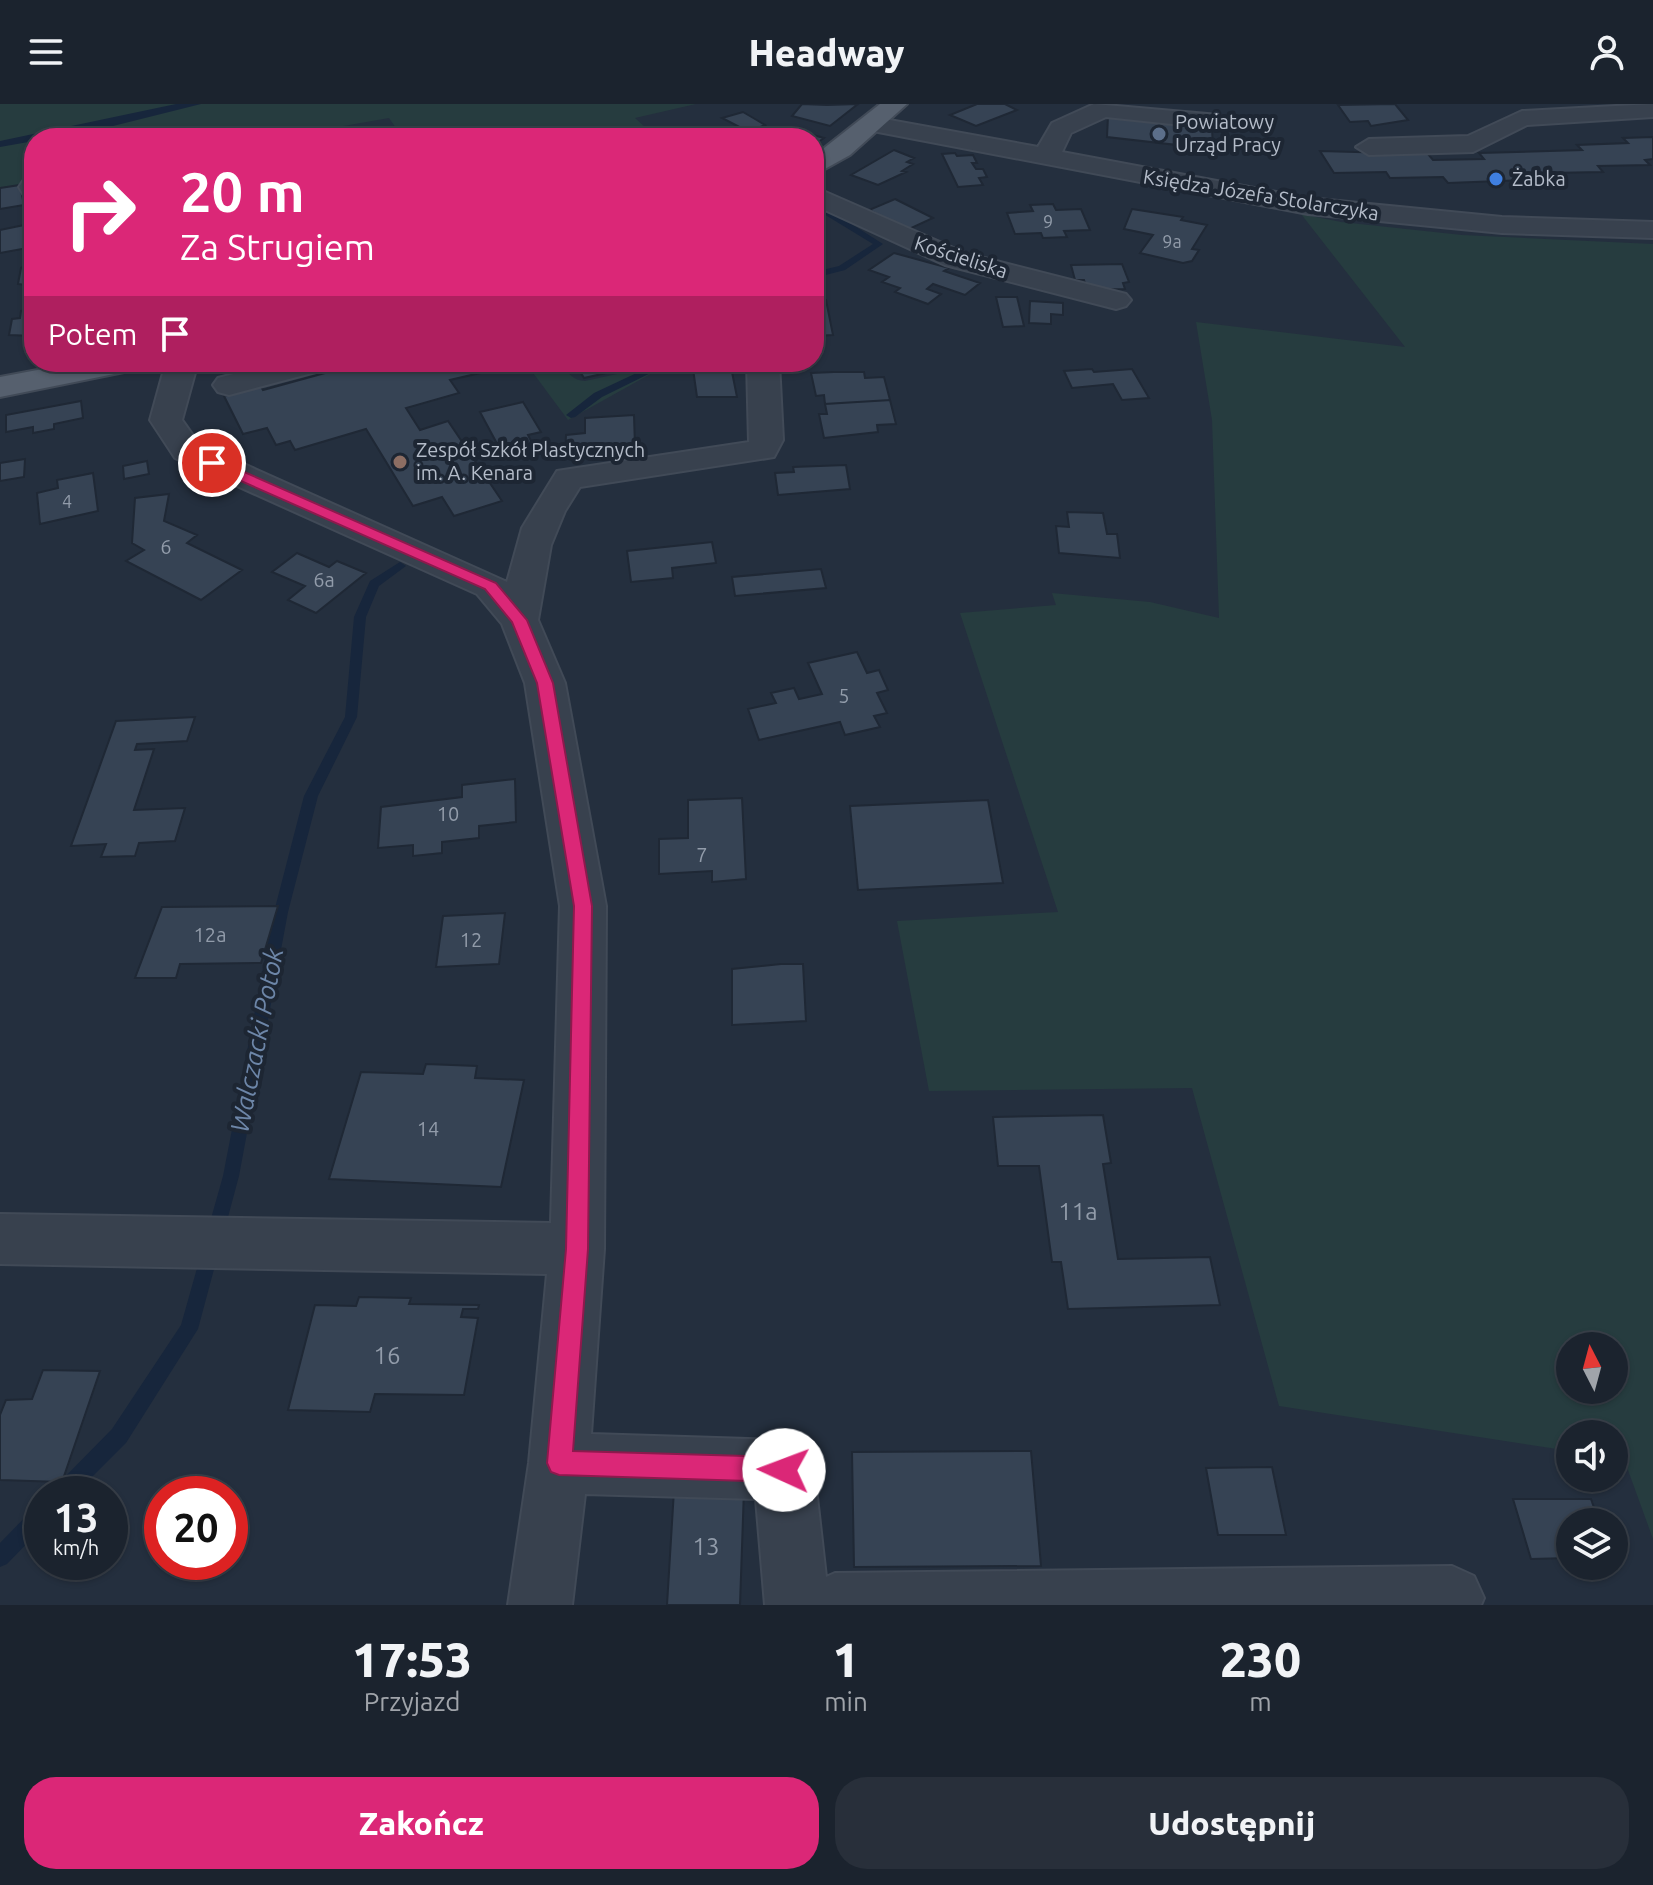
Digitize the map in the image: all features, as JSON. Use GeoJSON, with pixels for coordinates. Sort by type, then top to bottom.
{"type":"FeatureCollection","features":[{"type":"Feature","properties":{"kind":"main road"},"geometry":{"type":"LineString","coordinates":[[824,160],[895,104]]}},
{"type":"Feature","properties":{"kind":"main road"},"geometry":{"type":"LineString","coordinates":[[0,387],[77,372]]}},
{"type":"Feature","properties":{"kind":"street"},"geometry":{"type":"LineString","coordinates":[[1046,158],[1061,128],[1103,109],[1219,122]]}},
{"type":"Feature","properties":{"kind":"street"},"geometry":{"type":"LineString","coordinates":[[1369,147],[1473,144],[1522,118],[1653,110]]}},
{"type":"Feature","properties":{"kind":"street","name":"Księdza Józefa Stolarczyka"},"geometry":{"type":"LineString","coordinates":[[873,124],[1333,210],[1489,224],[1653,230]]}},
{"type":"Feature","properties":{"kind":"street","name":"Kościeliska"},"geometry":{"type":"LineString","coordinates":[[824,200],[887,231],[955,259],[1116,300]]}},
{"type":"Feature","properties":{"kind":"street"},"geometry":{"type":"LineString","coordinates":[[179,372],[166,420],[187,451],[490,586],[519,620],[545,683],[583,906],[577,1249],[559,1463],[540,1605]]}},
{"type":"Feature","properties":{"kind":"street"},"geometry":{"type":"LineString","coordinates":[[229,385],[278,372]]}},
{"type":"Feature","properties":{"kind":"street"},"geometry":{"type":"LineString","coordinates":[[519,620],[530,546],[550,501],[569,478],[762,450],[766,440],[763,372]]}},
{"type":"Feature","properties":{"kind":"street"},"geometry":{"type":"LineString","coordinates":[[0,1239],[577,1249]]}},
{"type":"Feature","properties":{"kind":"street"},"geometry":{"type":"LineString","coordinates":[[559,1463],[784,1470],[797,1605]]}},
{"type":"Feature","properties":{"kind":"street"},"geometry":{"type":"LineString","coordinates":[[835,1605],[1452,1598]]}},
{"type":"Feature","properties":{"kind":"green space"},"geometry":{"type":"Polygon","coordinates":[[[0,104],[696,104],[635,118],[646,128],[396,128],[389,118],[332,128],[24,128],[24,184],[0,188],[0,104]]]}},
{"type":"Feature","properties":{"kind":"green space"},"geometry":{"type":"Polygon","coordinates":[[[1301,214],[1341,222],[1462,235],[1653,244],[1653,1539],[1628,1470],[1628,1420],[1556,1420],[1556,1449],[1279,1406],[1192,1088],[929,1091],[897,921],[1058,912],[960,613],[1056,605],[1052,593],[1150,602],[1219,618],[1212,420],[1196,322],[1405,347],[1301,214]]]}},
{"type":"Feature","properties":{"kind":"green space"},"geometry":{"type":"Polygon","coordinates":[[[532,372],[568,372],[585,381],[626,372],[654,372],[568,420],[532,372]]]}},
{"type":"Feature","properties":{"kind":"water"},"geometry":{"type":"Polygon","coordinates":[[[176,104],[201,104],[113,126],[62,128],[176,104]]]}},
{"type":"Feature","properties":{"kind":"water"},"geometry":{"type":"Polygon","coordinates":[[[24,136],[24,143],[0,147],[0,141],[24,136]]]}},
{"type":"Feature","properties":{"kind":"building"},"geometry":{"type":"Polygon","coordinates":[[[802,104],[858,104],[830,126],[792,116],[802,104]]]}},
{"type":"Feature","properties":{"kind":"building"},"geometry":{"type":"Polygon","coordinates":[[[977,104],[1005,104],[1017,110],[976,126],[950,115],[977,104]]]}},
{"type":"Feature","properties":{"kind":"building"},"geometry":{"type":"Polygon","coordinates":[[[1395,104],[1408,120],[1371,126],[1368,121],[1350,122],[1338,105],[1395,104]]]}},
{"type":"Feature","properties":{"kind":"building"},"geometry":{"type":"Polygon","coordinates":[[[743,112],[765,125],[741,128],[722,118],[743,112]]]}},
{"type":"Feature","properties":{"kind":"building"},"geometry":{"type":"Polygon","coordinates":[[[1108,116],[1212,128],[1213,149],[1107,137],[1108,116]]]}},
{"type":"Feature","properties":{"kind":"building"},"geometry":{"type":"Polygon","coordinates":[[[1653,137],[1653,159],[1645,160],[1650,165],[1598,166],[1603,172],[1550,173],[1556,179],[1448,183],[1443,177],[1390,178],[1386,172],[1334,173],[1320,151],[1428,154],[1433,160],[1484,159],[1479,153],[1582,150],[1577,145],[1628,143],[1623,138],[1653,137]]]}},
{"type":"Feature","properties":{"kind":"building"},"geometry":{"type":"Polygon","coordinates":[[[894,150],[914,158],[907,162],[913,164],[902,171],[906,172],[878,185],[851,175],[894,150]]]}},
{"type":"Feature","properties":{"kind":"building"},"geometry":{"type":"Polygon","coordinates":[[[955,153],[957,156],[973,155],[977,163],[972,163],[976,169],[983,169],[987,177],[979,178],[983,185],[958,187],[942,154],[955,153]]]}},
{"type":"Feature","properties":{"kind":"building"},"geometry":{"type":"Polygon","coordinates":[[[20,185],[24,205],[0,209],[0,188],[20,185]]]}},
{"type":"Feature","properties":{"kind":"building"},"geometry":{"type":"Polygon","coordinates":[[[895,199],[933,218],[907,230],[869,210],[895,199]]]}},
{"type":"Feature","properties":{"kind":"building"},"geometry":{"type":"Polygon","coordinates":[[[1053,204],[1056,210],[1081,209],[1090,230],[1064,231],[1067,237],[1043,238],[1041,233],[1015,234],[1007,213],[1033,211],[1030,205],[1053,204]]]}},
{"type":"Feature","properties":{"kind":"building"},"geometry":{"type":"Polygon","coordinates":[[[1132,209],[1183,217],[1181,220],[1207,225],[1192,249],[1199,250],[1192,261],[1183,263],[1140,253],[1153,235],[1124,229],[1132,209]]]}},
{"type":"Feature","properties":{"kind":"building"},"geometry":{"type":"Polygon","coordinates":[[[24,225],[24,249],[0,253],[0,230],[24,225]]]}},
{"type":"Feature","properties":{"kind":"building"},"geometry":{"type":"Polygon","coordinates":[[[894,253],[949,268],[944,271],[980,283],[965,295],[933,284],[927,289],[941,294],[928,304],[895,292],[900,288],[882,282],[889,277],[869,270],[894,253]]]}},
{"type":"Feature","properties":{"kind":"building"},"geometry":{"type":"Polygon","coordinates":[[[1122,264],[1129,282],[1123,283],[1125,289],[1087,290],[1084,280],[1075,280],[1071,265],[1122,264]]]}},
{"type":"Feature","properties":{"kind":"building"},"geometry":{"type":"Polygon","coordinates":[[[24,266],[24,285],[18,284],[24,266]]]}},
{"type":"Feature","properties":{"kind":"building"},"geometry":{"type":"Polygon","coordinates":[[[996,297],[1017,297],[1024,326],[1003,327],[996,297]]]}},
{"type":"Feature","properties":{"kind":"building"},"geometry":{"type":"Polygon","coordinates":[[[826,300],[833,335],[824,335],[826,300]]]}},
{"type":"Feature","properties":{"kind":"building"},"geometry":{"type":"Polygon","coordinates":[[[1030,301],[1063,303],[1063,315],[1051,314],[1051,324],[1029,323],[1030,301]]]}},
{"type":"Feature","properties":{"kind":"building"},"geometry":{"type":"Polygon","coordinates":[[[21,311],[24,311],[24,336],[9,335],[12,319],[20,318],[21,311]]]}},
{"type":"Feature","properties":{"kind":"building"},"geometry":{"type":"Polygon","coordinates":[[[1092,369],[1094,372],[1132,369],[1149,398],[1122,400],[1113,384],[1072,388],[1064,371],[1092,369]]]}},
{"type":"Feature","properties":{"kind":"building"},"geometry":{"type":"Polygon","coordinates":[[[329,372],[484,372],[450,380],[459,393],[406,408],[420,430],[448,421],[502,501],[454,516],[442,497],[413,506],[366,429],[295,450],[290,441],[276,445],[267,428],[243,434],[224,396],[260,385],[263,390],[329,372]]]}},
{"type":"Feature","properties":{"kind":"building"},"geometry":{"type":"Polygon","coordinates":[[[580,372],[610,372],[584,378],[580,372]]]}},
{"type":"Feature","properties":{"kind":"building"},"geometry":{"type":"Polygon","coordinates":[[[693,372],[732,372],[737,397],[697,397],[693,372]]]}},
{"type":"Feature","properties":{"kind":"building"},"geometry":{"type":"Polygon","coordinates":[[[864,372],[865,378],[884,377],[890,400],[825,404],[824,395],[816,396],[811,373],[864,372]]]}},
{"type":"Feature","properties":{"kind":"building"},"geometry":{"type":"Polygon","coordinates":[[[890,400],[896,424],[877,425],[878,432],[824,438],[819,414],[827,414],[825,404],[890,400]]]}},
{"type":"Feature","properties":{"kind":"building"},"geometry":{"type":"Polygon","coordinates":[[[81,401],[83,418],[54,424],[54,429],[33,433],[33,427],[6,432],[6,415],[81,401]]]}},
{"type":"Feature","properties":{"kind":"building"},"geometry":{"type":"Polygon","coordinates":[[[523,402],[541,432],[528,435],[532,443],[501,451],[480,412],[523,402]]]}},
{"type":"Feature","properties":{"kind":"building"},"geometry":{"type":"Polygon","coordinates":[[[634,415],[635,447],[609,449],[609,454],[565,456],[566,435],[585,433],[585,418],[634,415]]]}},
{"type":"Feature","properties":{"kind":"building"},"geometry":{"type":"Polygon","coordinates":[[[25,459],[24,477],[0,481],[0,463],[25,459]]]}},
{"type":"Feature","properties":{"kind":"building"},"geometry":{"type":"Polygon","coordinates":[[[147,461],[149,474],[124,479],[123,466],[147,461]]]}},
{"type":"Feature","properties":{"kind":"building"},"geometry":{"type":"Polygon","coordinates":[[[846,465],[850,489],[778,495],[775,473],[794,472],[793,467],[846,465]]]}},
{"type":"Feature","properties":{"kind":"building"},"geometry":{"type":"Polygon","coordinates":[[[93,473],[98,511],[40,524],[37,493],[58,488],[57,480],[93,473]]]}},
{"type":"Feature","properties":{"kind":"building"},"geometry":{"type":"Polygon","coordinates":[[[169,494],[164,521],[197,535],[187,543],[242,570],[201,600],[126,561],[144,550],[132,543],[135,498],[169,494]]]}},
{"type":"Feature","properties":{"kind":"building"},"geometry":{"type":"Polygon","coordinates":[[[1067,512],[1103,513],[1107,534],[1117,534],[1120,558],[1059,553],[1056,526],[1069,527],[1067,512]]]}},
{"type":"Feature","properties":{"kind":"building"},"geometry":{"type":"Polygon","coordinates":[[[712,542],[716,563],[672,568],[673,578],[631,582],[627,551],[712,542]]]}},
{"type":"Feature","properties":{"kind":"building"},"geometry":{"type":"Polygon","coordinates":[[[297,553],[329,567],[337,561],[366,573],[316,613],[288,600],[305,586],[272,572],[297,553]]]}},
{"type":"Feature","properties":{"kind":"building"},"geometry":{"type":"Polygon","coordinates":[[[821,569],[826,588],[735,596],[732,577],[821,569]]]}},
{"type":"Feature","properties":{"kind":"building"},"geometry":{"type":"Polygon","coordinates":[[[857,652],[867,673],[879,670],[888,690],[877,693],[887,713],[874,716],[880,727],[845,735],[840,722],[759,740],[748,709],[776,703],[771,693],[794,688],[799,699],[822,694],[808,663],[857,652]]]}},
{"type":"Feature","properties":{"kind":"building"},"geometry":{"type":"Polygon","coordinates":[[[195,717],[187,741],[137,744],[135,750],[154,749],[134,810],[185,808],[175,841],[139,843],[135,856],[101,857],[106,844],[71,846],[116,721],[195,717]]]}},
{"type":"Feature","properties":{"kind":"building"},"geometry":{"type":"Polygon","coordinates":[[[515,779],[516,822],[479,826],[479,838],[442,842],[442,853],[413,856],[413,845],[378,848],[381,807],[462,797],[462,785],[515,779]]]}},
{"type":"Feature","properties":{"kind":"building"},"geometry":{"type":"Polygon","coordinates":[[[742,798],[746,879],[712,882],[712,871],[659,874],[659,839],[688,838],[688,800],[742,798]]]}},
{"type":"Feature","properties":{"kind":"building"},"geometry":{"type":"Polygon","coordinates":[[[988,800],[1003,883],[858,890],[850,806],[988,800]]]}},
{"type":"Feature","properties":{"kind":"building"},"geometry":{"type":"Polygon","coordinates":[[[278,906],[261,963],[180,964],[176,978],[135,978],[162,907],[278,906]]]}},
{"type":"Feature","properties":{"kind":"building"},"geometry":{"type":"Polygon","coordinates":[[[505,913],[499,964],[436,967],[443,916],[505,913]]]}},
{"type":"Feature","properties":{"kind":"building"},"geometry":{"type":"Polygon","coordinates":[[[803,964],[806,1021],[732,1025],[732,969],[803,964]]]}},
{"type":"Feature","properties":{"kind":"building"},"geometry":{"type":"Polygon","coordinates":[[[426,1064],[477,1066],[475,1078],[524,1080],[501,1187],[329,1179],[361,1072],[423,1074],[426,1064]]]}},
{"type":"Feature","properties":{"kind":"building"},"geometry":{"type":"Polygon","coordinates":[[[1103,1115],[1111,1163],[1103,1164],[1118,1259],[1210,1257],[1220,1305],[1068,1309],[1061,1262],[1052,1262],[1039,1166],[998,1166],[993,1117],[1103,1115]]]}},
{"type":"Feature","properties":{"kind":"building"},"geometry":{"type":"Polygon","coordinates":[[[359,1297],[411,1298],[409,1304],[479,1305],[478,1309],[463,1309],[461,1317],[478,1318],[464,1395],[375,1394],[370,1412],[288,1410],[315,1305],[356,1306],[359,1297]]]}},
{"type":"Feature","properties":{"kind":"building"},"geometry":{"type":"Polygon","coordinates":[[[43,1370],[100,1371],[64,1476],[24,1476],[24,1481],[0,1480],[0,1415],[6,1400],[32,1399],[43,1370]]]}},
{"type":"Feature","properties":{"kind":"building"},"geometry":{"type":"Polygon","coordinates":[[[1031,1451],[1041,1566],[854,1567],[852,1452],[1031,1451]]]}},
{"type":"Feature","properties":{"kind":"building"},"geometry":{"type":"Polygon","coordinates":[[[1272,1467],[1286,1535],[1218,1535],[1206,1468],[1272,1467]]]}},
{"type":"Feature","properties":{"kind":"building"},"geometry":{"type":"Polygon","coordinates":[[[744,1489],[740,1605],[667,1605],[674,1490],[744,1489]]]}},
{"type":"Feature","properties":{"kind":"building"},"geometry":{"type":"Polygon","coordinates":[[[1513,1499],[1591,1499],[1594,1508],[1556,1508],[1556,1558],[1531,1559],[1513,1499]]]}},
{"type":"Feature","properties":{"kind":"waterway","name":"Walczacki Potok"},"geometry":{"type":"LineString","coordinates":[[824,210],[879,244],[842,268],[824,272]]}},
{"type":"Feature","properties":{"kind":"waterway","name":"Walczacki Potok"},"geometry":{"type":"LineString","coordinates":[[571,415],[598,395],[647,372]]}},
{"type":"Feature","properties":{"kind":"waterway","name":"Walczacki Potok"},"geometry":{"type":"LineString","coordinates":[[80,1476],[119,1436],[189,1329],[231,1176],[281,912],[311,796],[351,717],[360,617],[374,584],[400,566]]}},
{"type":"Feature","properties":{"kind":"waterway","name":"Walczacki Potok"},"geometry":{"type":"LineString","coordinates":[[0,1557],[24,1532]]}},
{"type":"Feature","properties":{"kind":"place","name":"Powiatowy Urząd Pracy"},"geometry":{"type":"Point","coordinates":[1159,134]}},
{"type":"Feature","properties":{"kind":"place","name":"Żabka"},"geometry":{"type":"Point","coordinates":[1496,179]}},
{"type":"Feature","properties":{"kind":"place","name":"Zespół Szkół Plastycznych im. A. Kenara"},"geometry":{"type":"Point","coordinates":[400,462]}},
{"type":"Feature","properties":{"kind":"route"},"geometry":{"type":"LineString","coordinates":[[212,463],[490,586],[519,620],[545,683],[583,906],[577,1249],[559,1463],[784,1470]]}}]}
